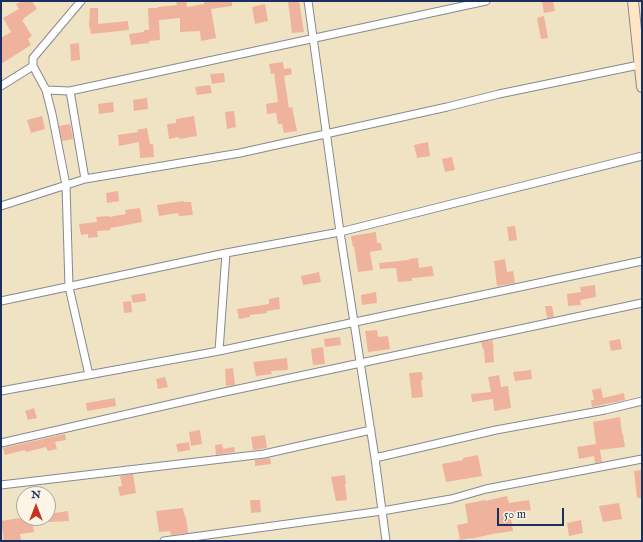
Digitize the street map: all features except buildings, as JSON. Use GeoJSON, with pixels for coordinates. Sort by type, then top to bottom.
{"type":"FeatureCollection","features":[{"type":"Feature","properties":{"kind":"main road"},"geometry":{"type":"LineString","coordinates":[[633,1],[642,87]]}},
{"type":"Feature","properties":{"kind":"street"},"geometry":{"type":"LineString","coordinates":[[82,1],[33,58],[33,66],[46,90],[66,185],[69,287],[89,375]]}},
{"type":"Feature","properties":{"kind":"street"},"geometry":{"type":"LineString","coordinates":[[308,1],[340,232],[371,430],[386,541]]}},
{"type":"Feature","properties":{"kind":"street"},"geometry":{"type":"LineString","coordinates":[[46,90],[70,91],[486,1]]}},
{"type":"Feature","properties":{"kind":"street"},"geometry":{"type":"LineString","coordinates":[[1,206],[85,179],[240,152],[327,134],[498,94],[639,65]]}},
{"type":"Feature","properties":{"kind":"street"},"geometry":{"type":"LineString","coordinates":[[1,86],[33,66]]}},
{"type":"Feature","properties":{"kind":"street"},"geometry":{"type":"LineString","coordinates":[[70,91],[85,179]]}},
{"type":"Feature","properties":{"kind":"street"},"geometry":{"type":"LineString","coordinates":[[1,301],[226,253],[340,232],[642,156]]}},
{"type":"Feature","properties":{"kind":"street"},"geometry":{"type":"LineString","coordinates":[[219,351],[226,253]]}},
{"type":"Feature","properties":{"kind":"street"},"geometry":{"type":"LineString","coordinates":[[1,391],[219,351],[642,261]]}},
{"type":"Feature","properties":{"kind":"street"},"geometry":{"type":"LineString","coordinates":[[1,443],[220,393],[642,303]]}},
{"type":"Feature","properties":{"kind":"street"},"geometry":{"type":"LineString","coordinates":[[375,458],[496,430],[605,410],[642,401]]}},
{"type":"Feature","properties":{"kind":"street"},"geometry":{"type":"LineString","coordinates":[[1,485],[264,454],[371,430]]}},
{"type":"Feature","properties":{"kind":"street"},"geometry":{"type":"LineString","coordinates":[[164,541],[382,511],[450,499],[486,488],[642,459]]}}]}
